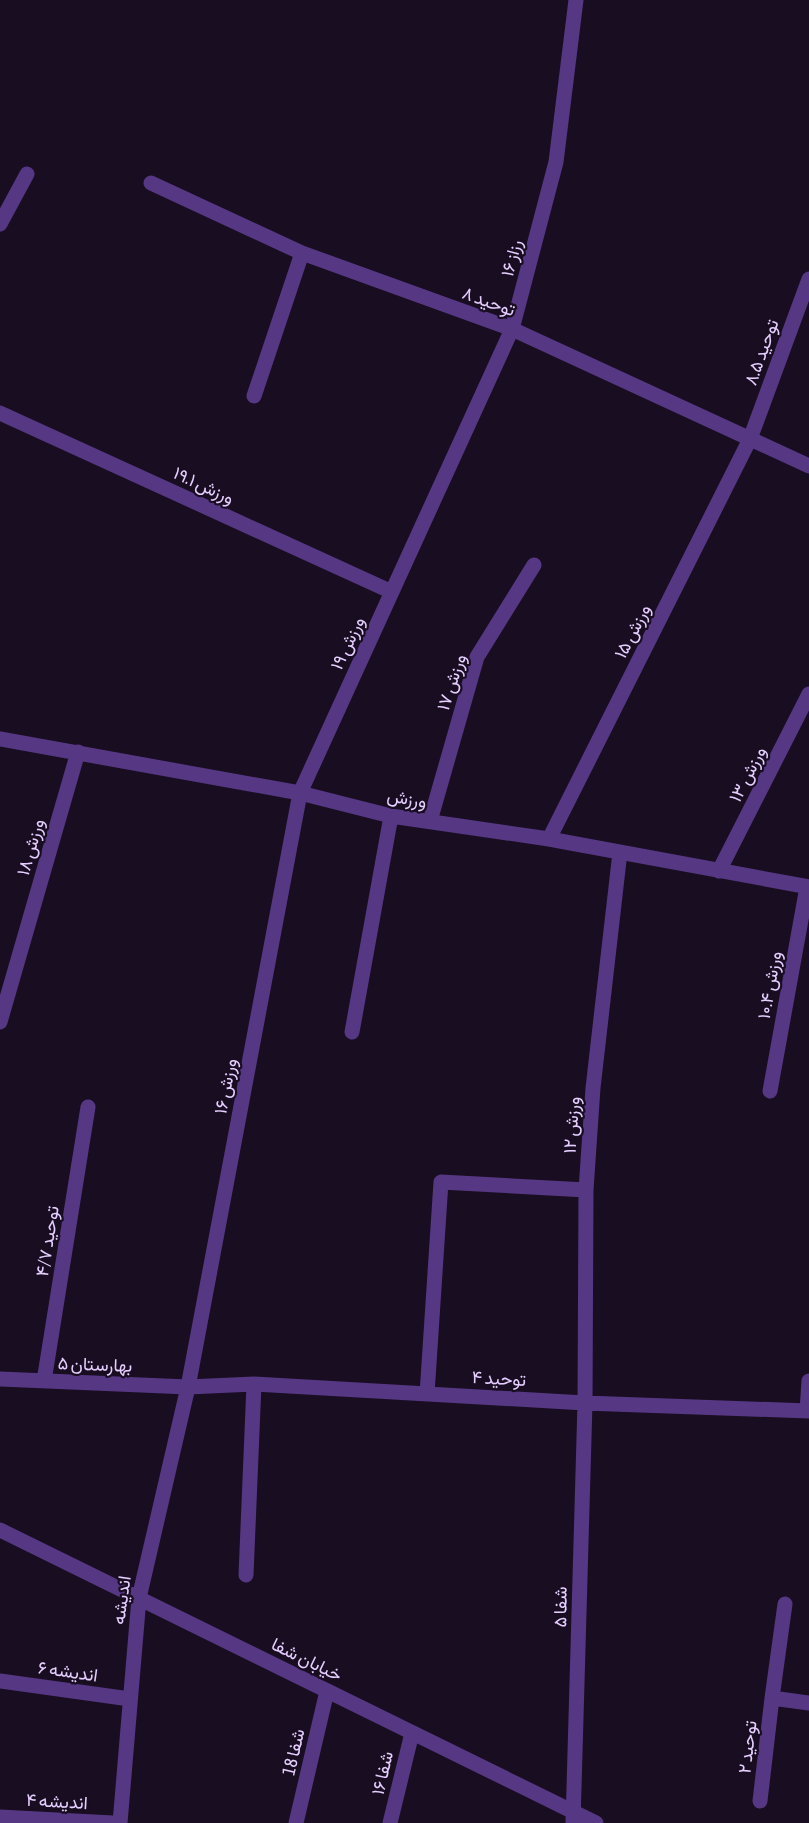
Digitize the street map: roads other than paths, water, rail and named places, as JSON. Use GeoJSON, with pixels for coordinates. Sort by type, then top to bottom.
{"type":"FeatureCollection","features":[{"type":"Feature","properties":{"kind":"street","name":"رزاز ۱۶"},"geometry":{"type":"LineString","coordinates":[[430,510],[512,329],[556,162],[576,0]]}},
{"type":"Feature","properties":{"kind":"street"},"geometry":{"type":"LineString","coordinates":[[0,224],[27,174]]}},
{"type":"Feature","properties":{"kind":"street","name":"توحید ۸"},"geometry":{"type":"LineString","coordinates":[[151,183],[302,253],[512,329],[809,466]]}},
{"type":"Feature","properties":{"kind":"street"},"geometry":{"type":"LineString","coordinates":[[254,396],[302,253]]}},
{"type":"Feature","properties":{"kind":"street","name":"توحید ۸.۵"},"geometry":{"type":"LineString","coordinates":[[750,439],[809,279]]}},
{"type":"Feature","properties":{"kind":"street","name":"ورزش ۱۹.۱"},"geometry":{"type":"LineString","coordinates":[[0,413],[392,592]]}},
{"type":"Feature","properties":{"kind":"street","name":"ورزش ۱۵"},"geometry":{"type":"LineString","coordinates":[[549,839],[750,439]]}},
{"type":"Feature","properties":{"kind":"street","name":"ورزش ۱۹"},"geometry":{"type":"LineString","coordinates":[[300,793],[430,510]]}},
{"type":"Feature","properties":{"kind":"street","name":"ورزش ۱۷"},"geometry":{"type":"LineString","coordinates":[[430,821],[477,657],[534,565]]}},
{"type":"Feature","properties":{"kind":"street","name":"ورزش ۱۳"},"geometry":{"type":"LineString","coordinates":[[719,871],[809,694]]}},
{"type":"Feature","properties":{"kind":"street","name":"ورزش"},"geometry":{"type":"LineString","coordinates":[[0,740],[300,793],[391,816],[549,839],[808,887]]}},
{"type":"Feature","properties":{"kind":"street","name":"ورزش ۱۸"},"geometry":{"type":"LineString","coordinates":[[0,1022],[78,752]]}},
{"type":"Feature","properties":{"kind":"street","name":"ورزش ۱۶"},"geometry":{"type":"LineString","coordinates":[[188,1387],[300,793]]}},
{"type":"Feature","properties":{"kind":"street"},"geometry":{"type":"LineString","coordinates":[[352,1032],[391,816]]}},
{"type":"Feature","properties":{"kind":"street","name":"ورزش ۱۲"},"geometry":{"type":"LineString","coordinates":[[585,1402],[586,1190],[593,1088],[620,852]]}},
{"type":"Feature","properties":{"kind":"street","name":"ورزش ۱۰.۴"},"geometry":{"type":"LineString","coordinates":[[770,1091],[808,887]]}},
{"type":"Feature","properties":{"kind":"street","name":"توحید ۴/۷"},"geometry":{"type":"LineString","coordinates":[[44,1381],[88,1107]]}},
{"type":"Feature","properties":{"kind":"street"},"geometry":{"type":"LineString","coordinates":[[427,1394],[441,1182],[586,1190]]}},
{"type":"Feature","properties":{"kind":"street","name":"بهارستان ۵"},"geometry":{"type":"LineString","coordinates":[[0,1379],[188,1387]]}},
{"type":"Feature","properties":{"kind":"street"},"geometry":{"type":"LineString","coordinates":[[808,1411],[809,1381]]}},
{"type":"Feature","properties":{"kind":"street"},"geometry":{"type":"LineString","coordinates":[[246,1575],[254,1384]]}},
{"type":"Feature","properties":{"kind":"street","name":"توحید ۴"},"geometry":{"type":"LineString","coordinates":[[188,1387],[254,1384],[585,1402],[808,1411]]}},
{"type":"Feature","properties":{"kind":"street","name":"اندیشه"},"geometry":{"type":"LineString","coordinates":[[120,1823],[139,1598],[188,1387]]}},
{"type":"Feature","properties":{"kind":"street","name":"شفا ۵"},"geometry":{"type":"LineString","coordinates":[[574,1818],[585,1402]]}},
{"type":"Feature","properties":{"kind":"street","name":"خیابان شفا"},"geometry":{"type":"LineString","coordinates":[[0,1530],[412,1732],[574,1818],[596,1823]]}},
{"type":"Feature","properties":{"kind":"street","name":"توحید ۲"},"geometry":{"type":"LineString","coordinates":[[760,1801],[785,1604]]}},
{"type":"Feature","properties":{"kind":"street","name":"اندیشه ۶"},"geometry":{"type":"LineString","coordinates":[[0,1681],[130,1699]]}},
{"type":"Feature","properties":{"kind":"street","name":"شفا 18"},"geometry":{"type":"LineString","coordinates":[[296,1823],[327,1691]]}},
{"type":"Feature","properties":{"kind":"street","name":"توحید ۲"},"geometry":{"type":"LineString","coordinates":[[772,1698],[809,1703]]}},
{"type":"Feature","properties":{"kind":"street","name":"شفا ۱۶"},"geometry":{"type":"LineString","coordinates":[[390,1823],[412,1732]]}},
{"type":"Feature","properties":{"kind":"street","name":"اندیشه ۴"},"geometry":{"type":"LineString","coordinates":[[0,1817],[113,1823]]}}]}
